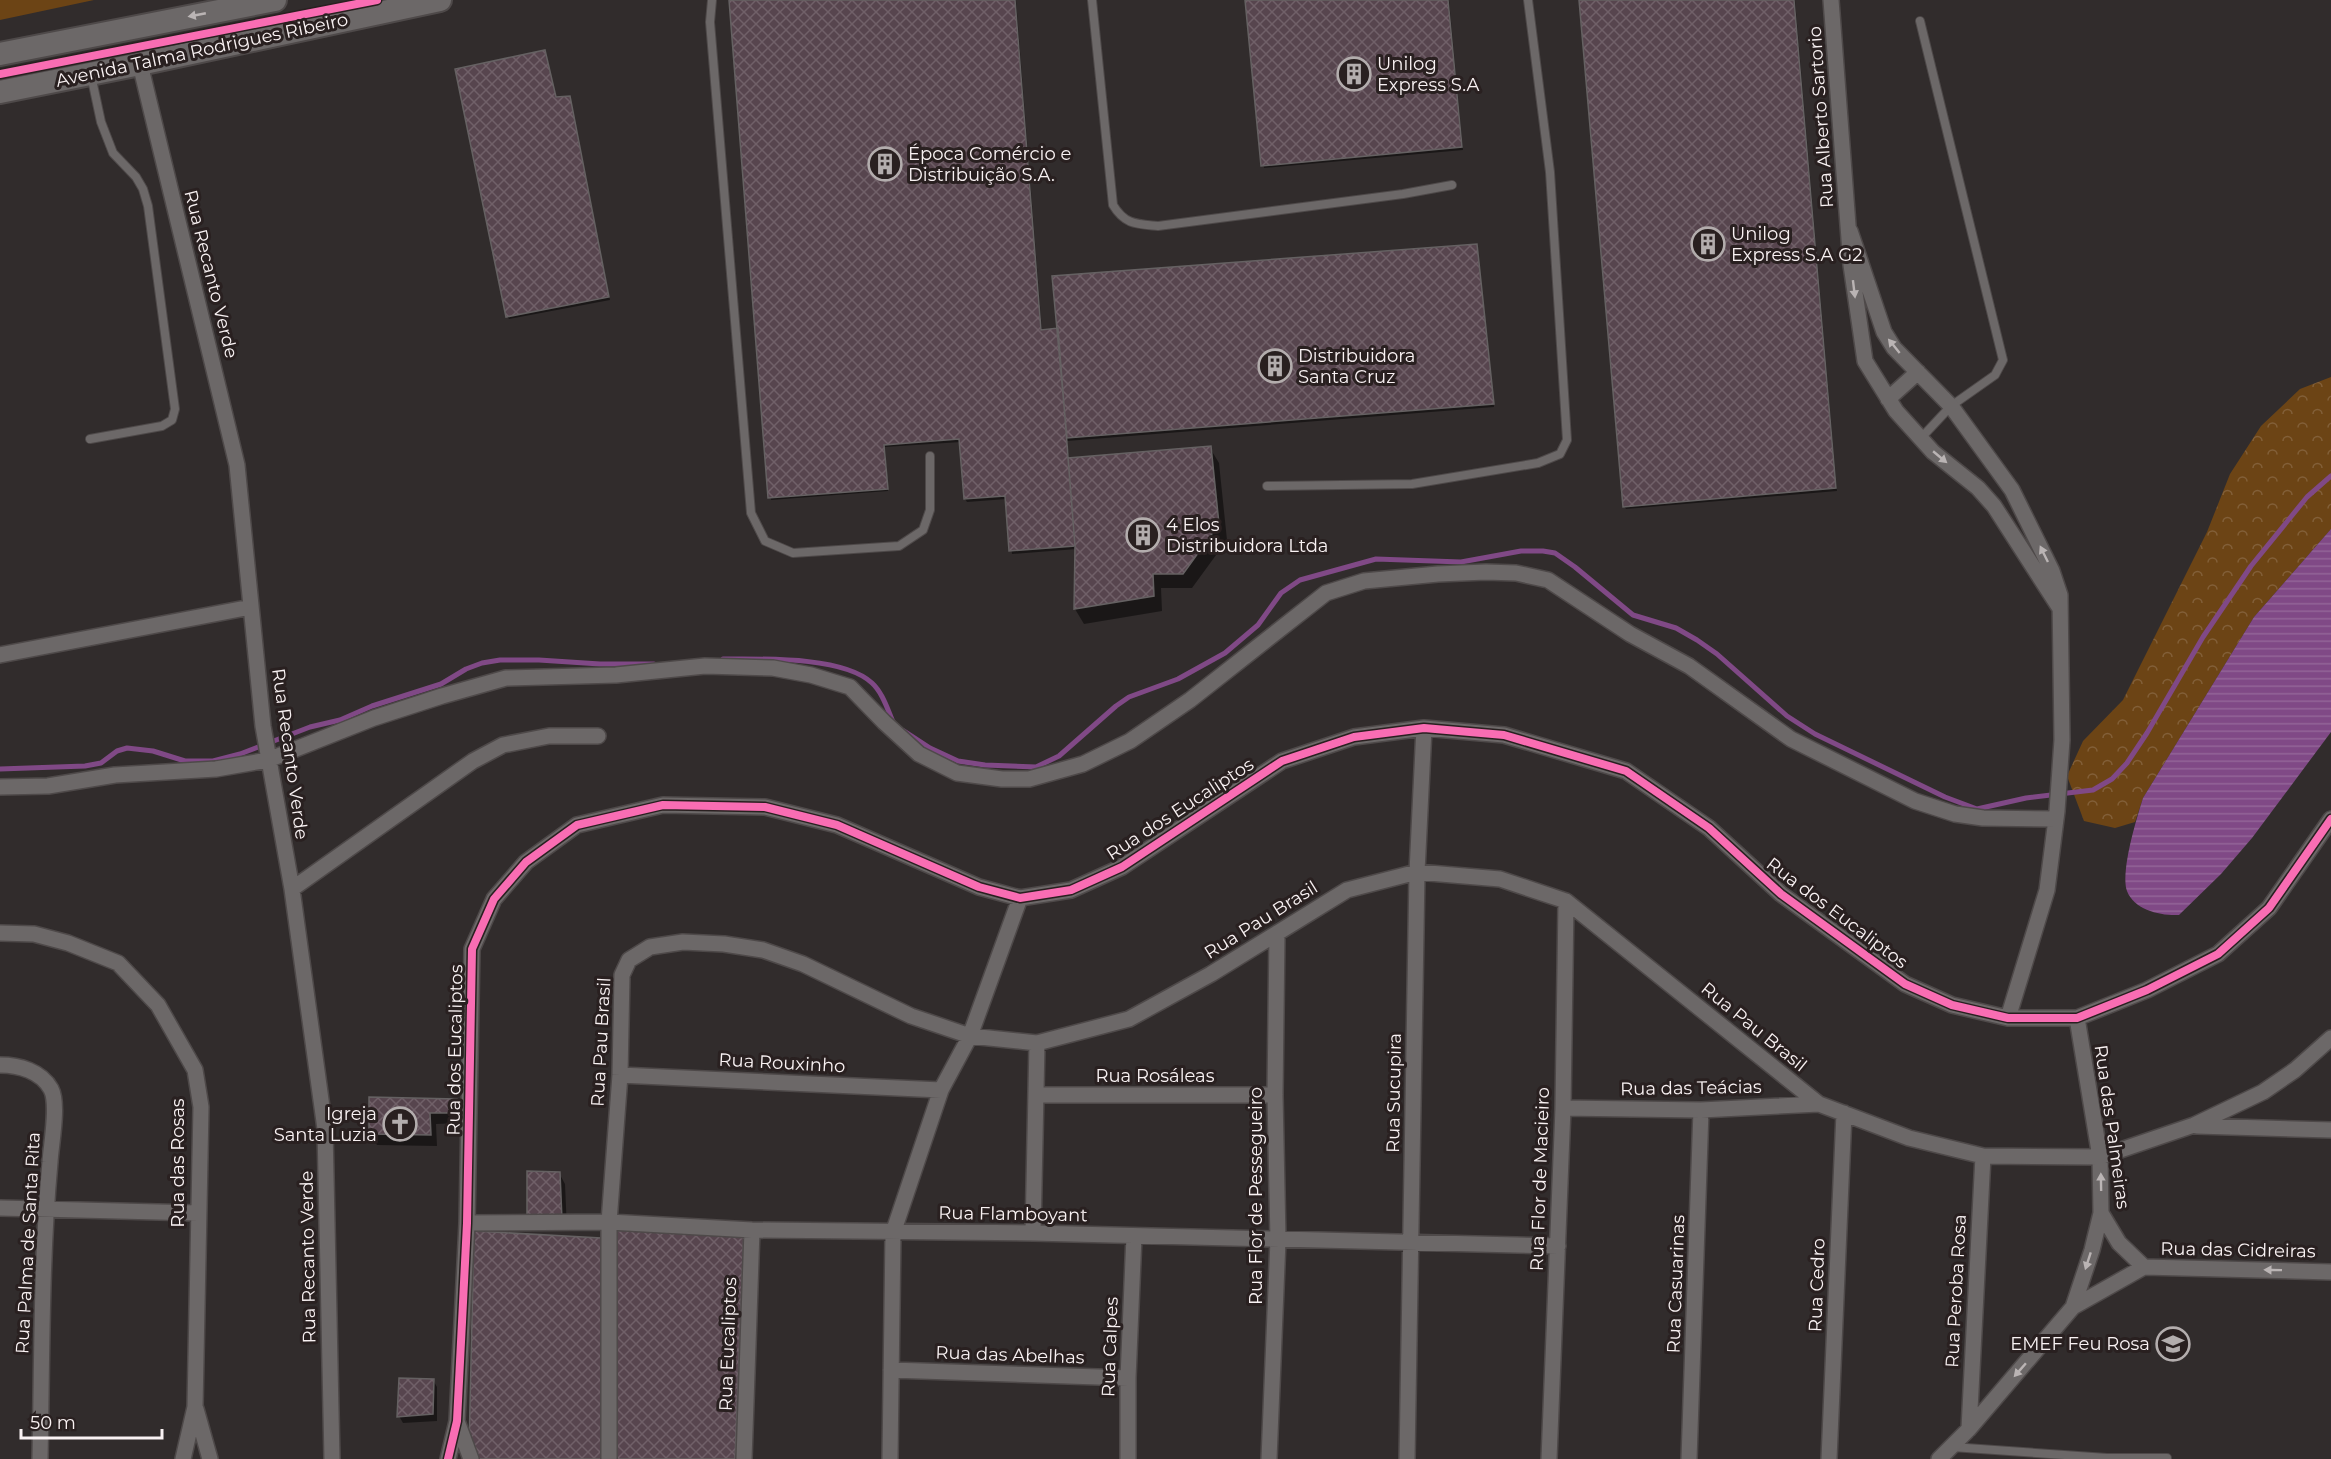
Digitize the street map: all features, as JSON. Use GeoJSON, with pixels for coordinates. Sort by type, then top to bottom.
{"type":"FeatureCollection","features":[{"type":"Feature","properties":{"kind":"main road","name":"Avenida Talma Rodrigues Ribeiro"},"geometry":{"type":"LineString","coordinates":[[0,54],[275,0]]}},
{"type":"Feature","properties":{"kind":"main road","name":"Avenida Talma Rodrigues Ribeiro"},"geometry":{"type":"LineString","coordinates":[[0,92],[440,0]]}},
{"type":"Feature","properties":{"kind":"street","name":"Rua Alberto Sartorio"},"geometry":{"type":"LineString","coordinates":[[1831,0],[1853,275],[1865,361],[1888,399],[1933,452],[1978,488],[1994,506],[2060,610]]}},
{"type":"Feature","properties":{"kind":"street","name":"Rua Recanto Verde"},"geometry":{"type":"LineString","coordinates":[[140,64],[237,465],[263,726],[292,889],[325,1129],[332,1459]]}},
{"type":"Feature","properties":{"kind":"street","name":"Rua Alberto Sartorio"},"geometry":{"type":"LineString","coordinates":[[1850,231],[1884,332],[1894,348],[1951,406],[2012,490],[2055,577],[2060,595],[2061,740],[2057,815]]}},
{"type":"Feature","properties":{"kind":"street"},"geometry":{"type":"LineString","coordinates":[[1888,399],[1918,372]]}},
{"type":"Feature","properties":{"kind":"street"},"geometry":{"type":"LineString","coordinates":[[0,787],[48,786],[115,775],[216,769],[267,756],[374,718],[506,678],[616,675],[705,666],[773,668],[811,675],[850,687],[920,754],[957,773],[1002,779],[1029,779],[1083,764],[1131,741],[1198,693],[1326,593],[1364,581],[1438,574],[1516,573],[1548,580],[1630,634],[1689,666],[1791,739],[1915,801],[1955,814],[1983,818],[2057,815],[2047,890],[2008,1018]]}},
{"type":"Feature","properties":{"kind":"street"},"geometry":{"type":"LineString","coordinates":[[0,655],[251,608]]}},
{"type":"Feature","properties":{"kind":"street","name":"Rua Sucupira"},"geometry":{"type":"LineString","coordinates":[[1407,1459],[1417,872],[1424,728]]}},
{"type":"Feature","properties":{"kind":"street","name":"Rua dos Eucaliptos"},"geometry":{"type":"LineString","coordinates":[[448,1459],[457,1421],[467,1223],[472,949],[494,899],[526,862],[577,825],[663,805],[765,807],[837,825],[979,887],[1020,898],[1071,890],[1122,867],[1282,762],[1354,737],[1424,728],[1504,735],[1626,771],[1709,828],[1781,894],[1905,984],[1952,1005],[2008,1018],[2077,1018],[2147,990],[2218,954],[2269,908],[2331,819]]}},
{"type":"Feature","properties":{"kind":"street"},"geometry":{"type":"LineString","coordinates":[[292,889],[473,761],[503,745],[549,736],[598,736]]}},
{"type":"Feature","properties":{"kind":"street","name":"Rua Pau Brasil"},"geometry":{"type":"LineString","coordinates":[[609,1459],[609,1222],[620,1075],[622,975],[629,960],[650,947],[683,942],[724,944],[763,950],[803,964],[911,1016],[970,1036],[1037,1043],[1129,1019],[1211,974],[1347,890],[1417,872],[1500,879],[1566,901],[1819,1104],[1909,1138],[1983,1156],[2100,1156],[2194,1125],[2263,1092],[2295,1070],[2331,1038]]}},
{"type":"Feature","properties":{"kind":"street"},"geometry":{"type":"LineString","coordinates":[[890,1459],[893,1233],[941,1090],[970,1036],[1020,898]]}},
{"type":"Feature","properties":{"kind":"street","name":"Rua Flor de Macieiro"},"geometry":{"type":"LineString","coordinates":[[1549,1459],[1563,1108],[1566,901]]}},
{"type":"Feature","properties":{"kind":"street","name":"Rua das Rosas"},"geometry":{"type":"LineString","coordinates":[[0,933],[34,934],[68,943],[118,963],[158,1005],[195,1070],[201,1107],[195,1407],[183,1459]]}},
{"type":"Feature","properties":{"kind":"street","name":"Rua Flor de Pessegueiro"},"geometry":{"type":"LineString","coordinates":[[1269,1459],[1278,1240],[1275,1095],[1277,933]]}},
{"type":"Feature","properties":{"kind":"street","name":"Rua das Palmeiras"},"geometry":{"type":"LineString","coordinates":[[2077,1018],[2100,1156],[2101,1213],[2120,1243],[2144,1267]]}},
{"type":"Feature","properties":{"kind":"street"},"geometry":{"type":"LineString","coordinates":[[1033,1233],[1037,1043]]}},
{"type":"Feature","properties":{"kind":"street","name":"Rua Palma de Santa Rita"},"geometry":{"type":"LineString","coordinates":[[0,1065],[15,1065],[39,1075],[52,1090],[54,1108],[46,1209],[40,1459]]}},
{"type":"Feature","properties":{"kind":"street","name":"Rua Rouxinho"},"geometry":{"type":"LineString","coordinates":[[620,1075],[941,1090]]}},
{"type":"Feature","properties":{"kind":"street","name":"Rua Rosáleas"},"geometry":{"type":"LineString","coordinates":[[1035,1095],[1275,1095]]}},
{"type":"Feature","properties":{"kind":"street","name":"Rua das Teácias"},"geometry":{"type":"LineString","coordinates":[[1563,1108],[1701,1110],[1819,1104]]}},
{"type":"Feature","properties":{"kind":"street","name":"Rua Casuarinas"},"geometry":{"type":"LineString","coordinates":[[1689,1459],[1701,1110]]}},
{"type":"Feature","properties":{"kind":"street","name":"Rua Cedro"},"geometry":{"type":"LineString","coordinates":[[1829,1459],[1844,1113]]}},
{"type":"Feature","properties":{"kind":"street"},"geometry":{"type":"LineString","coordinates":[[2194,1125],[2331,1130]]}},
{"type":"Feature","properties":{"kind":"street","name":"Rua Peroba Rosa"},"geometry":{"type":"LineString","coordinates":[[1969,1429],[1983,1156]]}},
{"type":"Feature","properties":{"kind":"street"},"geometry":{"type":"LineString","coordinates":[[0,1208],[198,1213]]}},
{"type":"Feature","properties":{"kind":"street"},"geometry":{"type":"LineString","coordinates":[[2073,1307],[2092,1250],[2101,1213]]}},
{"type":"Feature","properties":{"kind":"street","name":"Rua Flamboyant"},"geometry":{"type":"LineString","coordinates":[[467,1223],[609,1222],[752,1230],[1033,1233],[1558,1246]]}},
{"type":"Feature","properties":{"kind":"street","name":"Rua Eucaliptos"},"geometry":{"type":"LineString","coordinates":[[744,1459],[752,1230]]}},
{"type":"Feature","properties":{"kind":"street","name":"Rua Calpes"},"geometry":{"type":"LineString","coordinates":[[1128,1459],[1128,1378],[1134,1236]]}},
{"type":"Feature","properties":{"kind":"street"},"geometry":{"type":"LineString","coordinates":[[1939,1459],[1969,1429],[2073,1307],[2144,1267]]}},
{"type":"Feature","properties":{"kind":"street","name":"Rua das Cidreiras"},"geometry":{"type":"LineString","coordinates":[[2144,1267],[2331,1272]]}},
{"type":"Feature","properties":{"kind":"street","name":"Rua das Abelhas"},"geometry":{"type":"LineString","coordinates":[[891,1370],[1128,1378]]}},
{"type":"Feature","properties":{"kind":"street","name":"Rua das Rosas"},"geometry":{"type":"LineString","coordinates":[[195,1407],[210,1459]]}},
{"type":"Feature","properties":{"kind":"street","name":"Rua dos Eucaliptos"},"geometry":{"type":"LineString","coordinates":[[457,1421],[471,1459]]}},
{"type":"Feature","properties":{"kind":"lane"},"geometry":{"type":"LineString","coordinates":[[712,0],[710,22],[751,513],[765,541],[793,553],[899,546],[923,530],[930,510],[930,456]]}},
{"type":"Feature","properties":{"kind":"lane"},"geometry":{"type":"LineString","coordinates":[[1092,0],[1113,205],[1119,214],[1131,223],[1158,226],[1402,194],[1452,185]]}},
{"type":"Feature","properties":{"kind":"lane"},"geometry":{"type":"LineString","coordinates":[[1267,486],[1413,484],[1538,463],[1560,454],[1567,440],[1550,172],[1528,0]]}},
{"type":"Feature","properties":{"kind":"lane"},"geometry":{"type":"LineString","coordinates":[[1920,21],[2003,360],[1995,375],[1951,406],[1921,438]]}},
{"type":"Feature","properties":{"kind":"lane"},"geometry":{"type":"LineString","coordinates":[[90,439],[162,426],[172,420],[175,409],[148,206],[143,189],[136,177],[113,153],[102,122],[91,74]]}},
{"type":"Feature","properties":{"kind":"lane"},"geometry":{"type":"LineString","coordinates":[[1951,1447],[2056,1457],[2168,1458]]}},
{"type":"Feature","properties":{"kind":"green space"},"geometry":{"type":"Polygon","coordinates":[[[0,0],[94,0],[0,20],[0,0]]]}},
{"type":"Feature","properties":{"kind":"green space"},"geometry":{"type":"Polygon","coordinates":[[[2331,377],[2331,529],[2254,617],[2143,798],[2135,822],[2115,828],[2084,821],[2067,776],[2083,741],[2123,700],[2207,532],[2230,474],[2261,426],[2300,389],[2331,377]]]}},
{"type":"Feature","properties":{"kind":"shaded area"},"geometry":{"type":"Polygon","coordinates":[[[2331,529],[2331,732],[2252,838],[2221,874],[2179,915],[2156,913],[2142,907],[2131,898],[2125,882],[2130,844],[2143,798],[2254,617],[2331,529]]]}},
{"type":"Feature","properties":{"kind":"building","name":"Época Comércio e Distribuição S.A."},"geometry":{"type":"Polygon","coordinates":[[[729,0],[1015,0],[1041,330],[1058,328],[1075,546],[1009,551],[1005,496],[964,499],[959,439],[884,445],[888,489],[768,498],[729,0]]]}},
{"type":"Feature","properties":{"kind":"building","name":"Unilog Express S.A"},"geometry":{"type":"Polygon","coordinates":[[[1245,0],[1448,0],[1462,147],[1261,166],[1245,0]]]}},
{"type":"Feature","properties":{"kind":"building","name":"Unilog Express S.A G2"},"geometry":{"type":"Polygon","coordinates":[[[1579,0],[1794,0],[1836,488],[1623,507],[1579,0]]]}},
{"type":"Feature","properties":{"kind":"building"},"geometry":{"type":"Polygon","coordinates":[[[545,50],[556,97],[570,96],[609,297],[506,317],[455,69],[545,50]]]}},
{"type":"Feature","properties":{"kind":"building","name":"Distribuidora Santa Cruz"},"geometry":{"type":"Polygon","coordinates":[[[1477,244],[1494,404],[1067,438],[1052,276],[1477,244]]]}},
{"type":"Feature","properties":{"kind":"building","name":"4 Elos Distribuidora Ltda"},"geometry":{"type":"Polygon","coordinates":[[[1211,446],[1219,524],[1183,574],[1153,574],[1154,596],[1074,609],[1075,546],[1068,458],[1211,446]]]}},
{"type":"Feature","properties":{"kind":"building","name":"Igreja Santa Luzia"},"geometry":{"type":"Polygon","coordinates":[[[369,1097],[457,1099],[458,1113],[430,1113],[431,1135],[369,1134],[369,1097]]]}},
{"type":"Feature","properties":{"kind":"building"},"geometry":{"type":"Polygon","coordinates":[[[527,1171],[560,1172],[562,1220],[527,1219],[527,1171]]]}},
{"type":"Feature","properties":{"kind":"building"},"geometry":{"type":"Polygon","coordinates":[[[615,1229],[744,1230],[735,1459],[611,1459],[615,1229]]]}},
{"type":"Feature","properties":{"kind":"building"},"geometry":{"type":"Polygon","coordinates":[[[474,1231],[601,1238],[602,1459],[478,1459],[469,1449],[474,1231]]]}},
{"type":"Feature","properties":{"kind":"building"},"geometry":{"type":"Polygon","coordinates":[[[399,1378],[434,1379],[433,1414],[397,1417],[399,1378]]]}},
{"type":"Feature","properties":{"kind":"waterway"},"geometry":{"type":"LineString","coordinates":[[904,731],[930,748],[958,761],[985,765],[1036,767],[1059,756],[1129,697],[1178,679],[1225,653],[1258,625],[1281,593],[1300,580],[1376,559],[1461,562],[1521,551],[1543,551],[1555,553],[1575,567],[1633,615],[1676,628],[1697,640],[1717,654],[1787,716],[1815,734],[1945,797],[1977,809],[2026,798],[2093,790],[2112,779],[2127,763],[2203,637],[2251,566],[2307,497],[2331,476]]}},
{"type":"Feature","properties":{"kind":"waterway"},"geometry":{"type":"LineString","coordinates":[[723,659],[801,661],[842,668],[859,674],[872,683],[879,692],[894,724]]}},
{"type":"Feature","properties":{"kind":"waterway"},"geometry":{"type":"LineString","coordinates":[[0,769],[85,766],[101,763],[117,751],[127,748],[153,751],[185,761],[213,761],[240,754],[310,727],[340,720],[372,706],[441,684],[466,669],[500,660],[654,664]]}},
{"type":"Feature","properties":{"kind":"cycle path"},"geometry":{"type":"LineString","coordinates":[[0,74],[377,0]]}},
{"type":"Feature","properties":{"kind":"cycle path"},"geometry":{"type":"LineString","coordinates":[[448,1459],[457,1421],[467,1223],[472,949],[494,899],[526,862],[577,825],[663,805],[765,807],[837,825],[979,887],[1020,898],[1071,890],[1122,867],[1282,761],[1354,737],[1424,728],[1504,735],[1626,771],[1709,828],[1781,894],[1905,984],[1952,1005],[2008,1018],[2077,1018],[2147,990],[2218,954],[2269,908],[2331,819]]}},
{"type":"Feature","properties":{"kind":"place","name":"Unilog Express S.A"},"geometry":{"type":"Point","coordinates":[1354,74]}},
{"type":"Feature","properties":{"kind":"place","name":"Época Comércio e Distribuição S.A."},"geometry":{"type":"Point","coordinates":[885,164]}},
{"type":"Feature","properties":{"kind":"place","name":"Unilog Express S.A G2"},"geometry":{"type":"Point","coordinates":[1708,244]}},
{"type":"Feature","properties":{"kind":"place","name":"Distribuidora Santa Cruz"},"geometry":{"type":"Point","coordinates":[1275,366]}},
{"type":"Feature","properties":{"kind":"place","name":"4 Elos Distribuidora Ltda"},"geometry":{"type":"Point","coordinates":[1143,535]}},
{"type":"Feature","properties":{"kind":"place","name":"Igreja Santa Luzia"},"geometry":{"type":"Point","coordinates":[400,1124]}},
{"type":"Feature","properties":{"kind":"place","name":"EMEF Feu Rosa"},"geometry":{"type":"Point","coordinates":[2173,1344]}}]}
